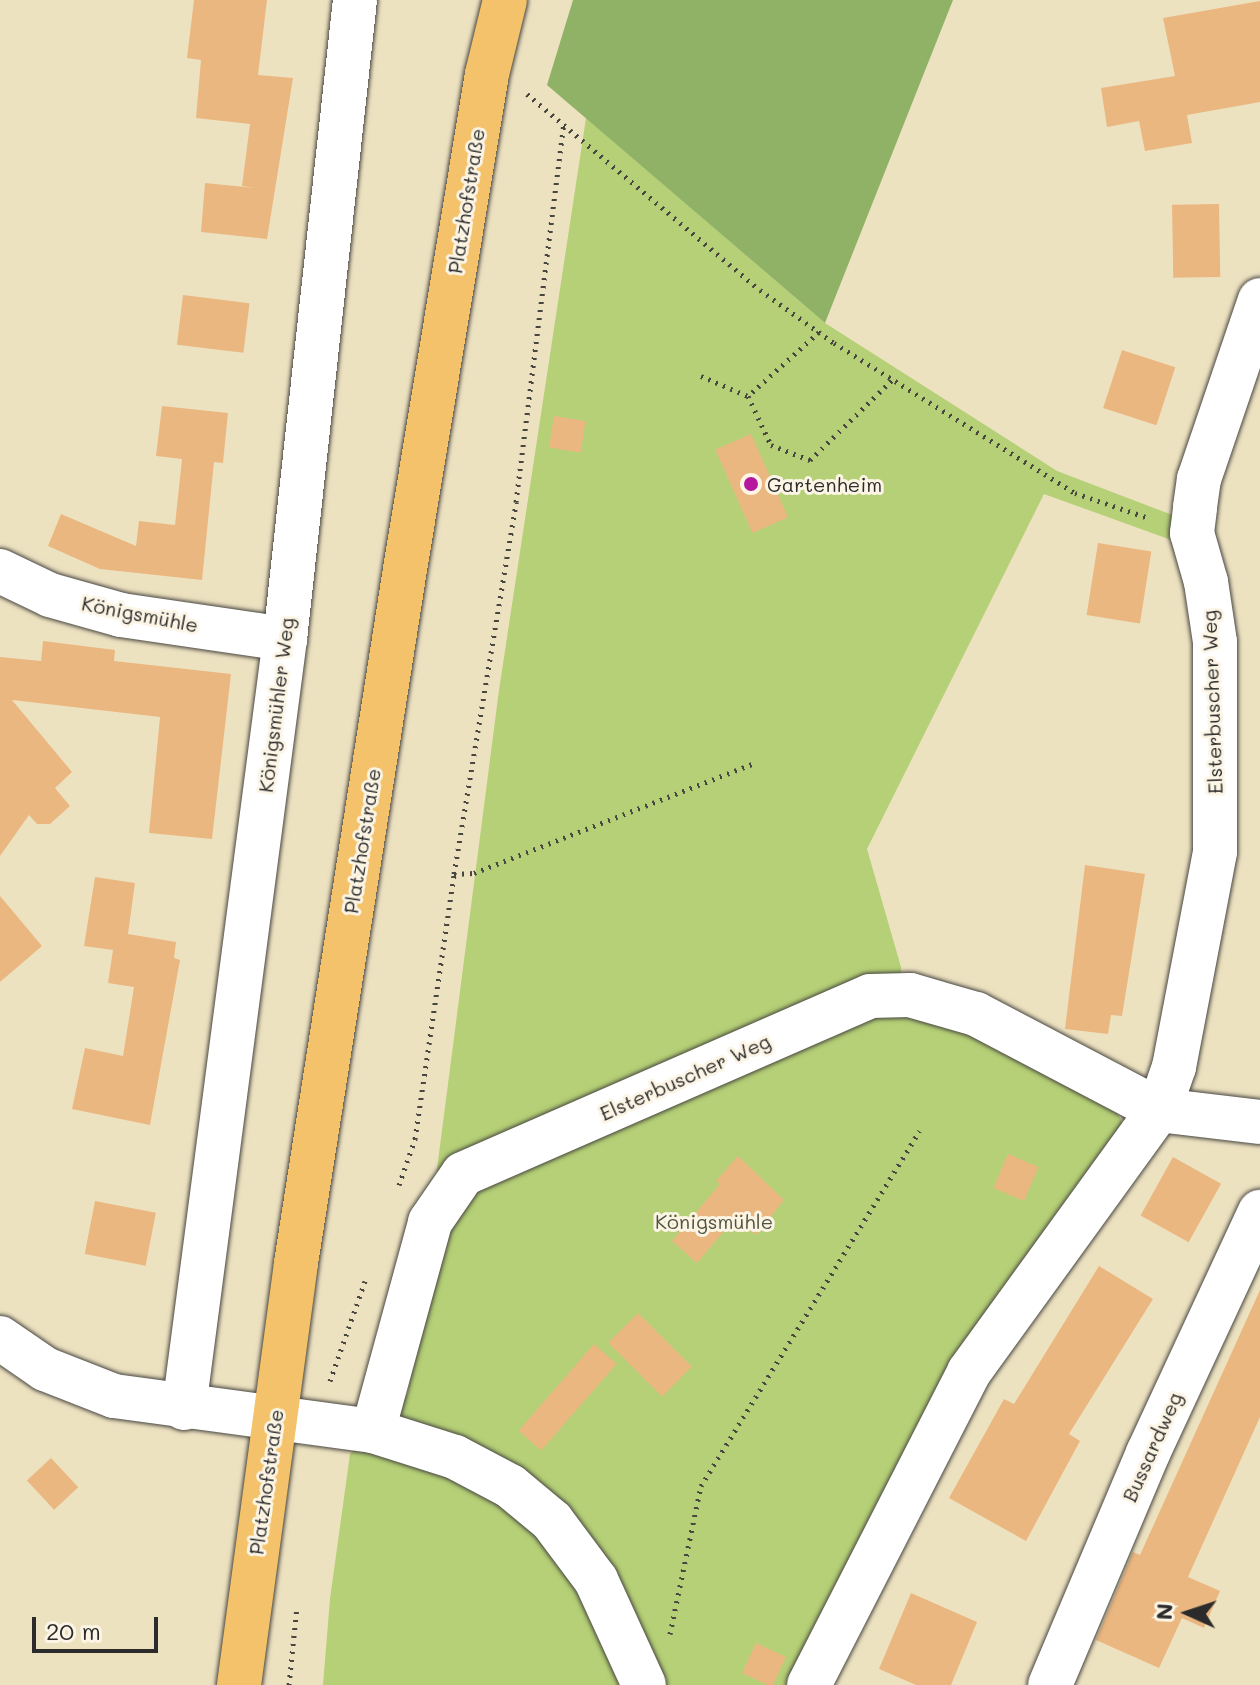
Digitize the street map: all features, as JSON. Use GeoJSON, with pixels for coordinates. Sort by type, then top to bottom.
{"type":"FeatureCollection","features":[{"type":"Feature","properties":{"kind":"main road","name":"Platzhofstraße"},"geometry":{"type":"LineString","coordinates":[[239,1685],[295,1420],[406,563],[487,74],[505,0]]}},
{"type":"Feature","properties":{"kind":"street","name":"Königsmühler Weg"},"geometry":{"type":"LineString","coordinates":[[184,1408],[285,639],[355,0]]}},
{"type":"Feature","properties":{"kind":"street","name":"Elsterbuscher Weg"},"geometry":{"type":"LineString","coordinates":[[809,1685],[969,1372],[1159,1110],[1174,1067],[1215,852],[1215,642],[1206,582],[1192,533],[1199,479],[1260,300]]}},
{"type":"Feature","properties":{"kind":"street","name":"Königsmühle"},"geometry":{"type":"LineString","coordinates":[[0,571],[50,595],[121,615],[285,639]]}},
{"type":"Feature","properties":{"kind":"street","name":"Elsterbuscher Weg"},"geometry":{"type":"LineString","coordinates":[[373,1431],[430,1222],[463,1174],[870,996],[910,995],[976,1014],[1159,1110]]}},
{"type":"Feature","properties":{"kind":"street"},"geometry":{"type":"LineString","coordinates":[[1159,1110],[1260,1122]]}},
{"type":"Feature","properties":{"kind":"street","name":"Bussardweg"},"geometry":{"type":"LineString","coordinates":[[1050,1685],[1148,1453],[1260,1212]]}},
{"type":"Feature","properties":{"kind":"street"},"geometry":{"type":"LineString","coordinates":[[0,1338],[57,1374],[103,1392],[184,1408],[373,1431],[455,1457],[510,1486],[552,1521],[596,1580],[644,1685]]}},
{"type":"Feature","properties":{"kind":"path"},"geometry":{"type":"LineString","coordinates":[[517,86],[760,290],[819,332],[1075,493],[1192,533]]}},
{"type":"Feature","properties":{"kind":"path"},"geometry":{"type":"LineString","coordinates":[[394,1199],[415,1139],[454,874],[516,502],[564,123]]}},
{"type":"Feature","properties":{"kind":"path"},"geometry":{"type":"LineString","coordinates":[[748,396],[819,332]]}},
{"type":"Feature","properties":{"kind":"path"},"geometry":{"type":"LineString","coordinates":[[701,376],[748,396],[771,445],[810,460],[893,379]]}},
{"type":"Feature","properties":{"kind":"path"},"geometry":{"type":"LineString","coordinates":[[454,874],[474,873],[754,763]]}},
{"type":"Feature","properties":{"kind":"path"},"geometry":{"type":"LineString","coordinates":[[644,1685],[662,1673],[701,1486],[919,1131]]}},
{"type":"Feature","properties":{"kind":"path"},"geometry":{"type":"LineString","coordinates":[[295,1420],[368,1273]]}},
{"type":"Feature","properties":{"kind":"green space"},"geometry":{"type":"Polygon","coordinates":[[[573,0],[953,0],[825,323],[547,85],[573,0]]]}},
{"type":"Feature","properties":{"kind":"green space","name":"Königsmühle"},"geometry":{"type":"Polygon","coordinates":[[[586,118],[825,323],[1057,471],[1175,516],[1174,541],[1044,494],[867,849],[901,967],[902,1007],[931,1013],[1110,1099],[1123,1124],[795,1685],[323,1685],[330,1599],[350,1454],[408,1393],[499,690],[586,118]]]}},
{"type":"Feature","properties":{"kind":"building"},"geometry":{"type":"Polygon","coordinates":[[[194,0],[267,0],[258,75],[293,78],[267,239],[201,232],[205,183],[255,188],[242,186],[250,124],[196,118],[201,60],[187,58],[194,0]]]}},
{"type":"Feature","properties":{"kind":"building"},"geometry":{"type":"Polygon","coordinates":[[[1260,1],[1260,102],[1187,115],[1192,143],[1145,151],[1139,121],[1107,127],[1101,88],[1175,76],[1163,18],[1260,1]]]}},
{"type":"Feature","properties":{"kind":"building"},"geometry":{"type":"Polygon","coordinates":[[[1219,204],[1220,277],[1173,278],[1172,205],[1219,204]]]}},
{"type":"Feature","properties":{"kind":"building"},"geometry":{"type":"Polygon","coordinates":[[[183,295],[250,303],[243,353],[177,345],[183,295]]]}},
{"type":"Feature","properties":{"kind":"building"},"geometry":{"type":"Polygon","coordinates":[[[1122,350],[1175,367],[1156,425],[1103,408],[1122,350]]]}},
{"type":"Feature","properties":{"kind":"building"},"geometry":{"type":"Polygon","coordinates":[[[162,406],[228,413],[223,463],[214,462],[202,580],[100,569],[48,546],[61,514],[136,546],[139,521],[175,525],[182,459],[156,456],[162,406]]]}},
{"type":"Feature","properties":{"kind":"building"},"geometry":{"type":"Polygon","coordinates":[[[554,416],[586,421],[581,453],[549,448],[554,416]]]}},
{"type":"Feature","properties":{"kind":"building","name":"Gartenheim"},"geometry":{"type":"Polygon","coordinates":[[[751,434],[788,517],[752,533],[715,450],[751,434]]]}},
{"type":"Feature","properties":{"kind":"building"},"geometry":{"type":"Polygon","coordinates":[[[1098,543],[1151,551],[1140,624],[1087,615],[1098,543]]]}},
{"type":"Feature","properties":{"kind":"building"},"geometry":{"type":"Polygon","coordinates":[[[43,641],[115,650],[114,661],[231,674],[212,839],[149,833],[160,717],[12,700],[72,772],[55,788],[70,806],[50,824],[37,824],[29,815],[0,856],[0,657],[41,661],[43,641]]]}},
{"type":"Feature","properties":{"kind":"building"},"geometry":{"type":"Polygon","coordinates":[[[1085,865],[1145,874],[1122,1016],[1111,1015],[1108,1034],[1065,1029],[1085,865]]]}},
{"type":"Feature","properties":{"kind":"building"},"geometry":{"type":"Polygon","coordinates":[[[95,877],[135,883],[128,934],[176,942],[174,958],[180,960],[150,1125],[72,1109],[85,1048],[123,1056],[134,987],[108,983],[113,950],[84,946],[95,877]]]}},
{"type":"Feature","properties":{"kind":"building"},"geometry":{"type":"Polygon","coordinates":[[[0,896],[42,946],[0,982],[0,896]]]}},
{"type":"Feature","properties":{"kind":"building"},"geometry":{"type":"Polygon","coordinates":[[[1008,1154],[1038,1167],[1024,1201],[994,1188],[1008,1154]]]}},
{"type":"Feature","properties":{"kind":"building"},"geometry":{"type":"Polygon","coordinates":[[[738,1156],[784,1200],[756,1235],[735,1218],[697,1263],[672,1241],[720,1184],[716,1181],[738,1156]]]}},
{"type":"Feature","properties":{"kind":"building"},"geometry":{"type":"Polygon","coordinates":[[[1173,1157],[1221,1184],[1189,1242],[1141,1216],[1173,1157]]]}},
{"type":"Feature","properties":{"kind":"building"},"geometry":{"type":"Polygon","coordinates":[[[95,1201],[156,1213],[146,1266],[85,1254],[95,1201]]]}},
{"type":"Feature","properties":{"kind":"building"},"geometry":{"type":"Polygon","coordinates":[[[1099,1266],[1153,1299],[1069,1434],[1080,1441],[1026,1541],[949,1498],[1004,1399],[1014,1404],[1099,1266]]]}},
{"type":"Feature","properties":{"kind":"building"},"geometry":{"type":"Polygon","coordinates":[[[1260,1290],[1260,1417],[1188,1577],[1220,1591],[1204,1628],[1182,1618],[1159,1668],[1096,1640],[1133,1552],[1140,1555],[1260,1290]]]}},
{"type":"Feature","properties":{"kind":"building"},"geometry":{"type":"Polygon","coordinates":[[[638,1313],[692,1367],[662,1396],[608,1343],[638,1313]]]}},
{"type":"Feature","properties":{"kind":"building"},"geometry":{"type":"Polygon","coordinates":[[[594,1344],[617,1364],[541,1450],[519,1431],[594,1344]]]}},
{"type":"Feature","properties":{"kind":"building"},"geometry":{"type":"Polygon","coordinates":[[[51,1458],[78,1487],[54,1510],[27,1481],[51,1458]]]}},
{"type":"Feature","properties":{"kind":"building"},"geometry":{"type":"Polygon","coordinates":[[[911,1593],[977,1622],[951,1685],[916,1685],[879,1669],[911,1593]]]}},
{"type":"Feature","properties":{"kind":"building"},"geometry":{"type":"Polygon","coordinates":[[[756,1643],[786,1657],[773,1685],[742,1673],[756,1643]]]}},
{"type":"Feature","properties":{"kind":"place","name":"Gartenheim"},"geometry":{"type":"Point","coordinates":[751,484]}}]}
